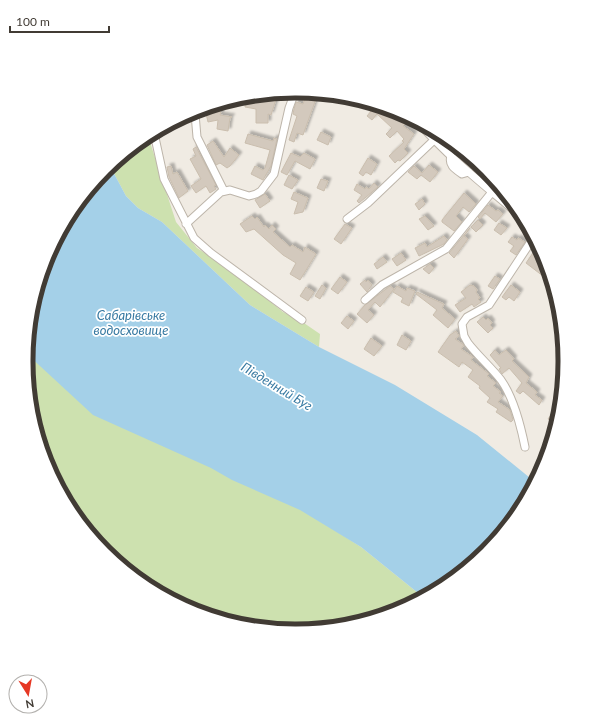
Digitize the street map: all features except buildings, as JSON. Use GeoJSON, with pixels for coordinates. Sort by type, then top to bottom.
{"type":"FeatureCollection","features":[{"type":"Feature","properties":{"kind":"street"},"geometry":{"type":"LineString","coordinates":[[186,224],[224,191],[230,190],[249,196],[261,191],[274,174],[289,108],[293,98]]}},
{"type":"Feature","properties":{"kind":"street"},"geometry":{"type":"LineString","coordinates":[[195,118],[197,137],[224,191]]}},
{"type":"Feature","properties":{"kind":"street"},"geometry":{"type":"LineString","coordinates":[[431,137],[506,204]]}},
{"type":"Feature","properties":{"kind":"street"},"geometry":{"type":"LineString","coordinates":[[155,140],[164,179],[194,238],[211,253],[302,320]]}},
{"type":"Feature","properties":{"kind":"street"},"geometry":{"type":"LineString","coordinates":[[347,219],[368,203],[434,140]]}},
{"type":"Feature","properties":{"kind":"street"},"geometry":{"type":"LineString","coordinates":[[441,143],[443,148]]}},
{"type":"Feature","properties":{"kind":"street"},"geometry":{"type":"LineString","coordinates":[[365,300],[382,285],[446,249],[492,192]]}},
{"type":"Feature","properties":{"kind":"street"},"geometry":{"type":"LineString","coordinates":[[525,447],[522,430],[506,388],[500,379],[468,343],[464,336],[462,324],[467,317],[489,305],[530,243]]}},
{"type":"Feature","properties":{"kind":"green space"},"geometry":{"type":"Polygon","coordinates":[[[150,143],[176,222],[197,248],[231,270],[283,312],[301,321],[320,334],[319,347],[250,305],[162,222],[138,208],[126,196],[113,172],[150,143]]]}},
{"type":"Feature","properties":{"kind":"green space"},"geometry":{"type":"Polygon","coordinates":[[[34,350],[66,371],[203,446],[361,547],[418,593],[396,604],[363,615],[330,621],[296,624],[261,621],[228,615],[195,604],[164,588],[136,569],[110,547],[87,521],[68,492],[53,461],[42,429],[35,395],[34,350]]]}},
{"type":"Feature","properties":{"kind":"water","name":"Сабарівське водосховище"},"geometry":{"type":"Polygon","coordinates":[[[113,172],[126,196],[138,208],[162,222],[250,305],[319,347],[395,385],[477,435],[530,478],[504,521],[481,547],[455,569],[418,593],[361,547],[300,510],[93,415],[33,360],[35,327],[42,293],[60,245],[77,215],[87,201],[113,172]]]}},
{"type":"Feature","properties":{"kind":"water label","name":"Південний Буг"},"geometry":{"type":"Point","coordinates":[277,386]}}]}
